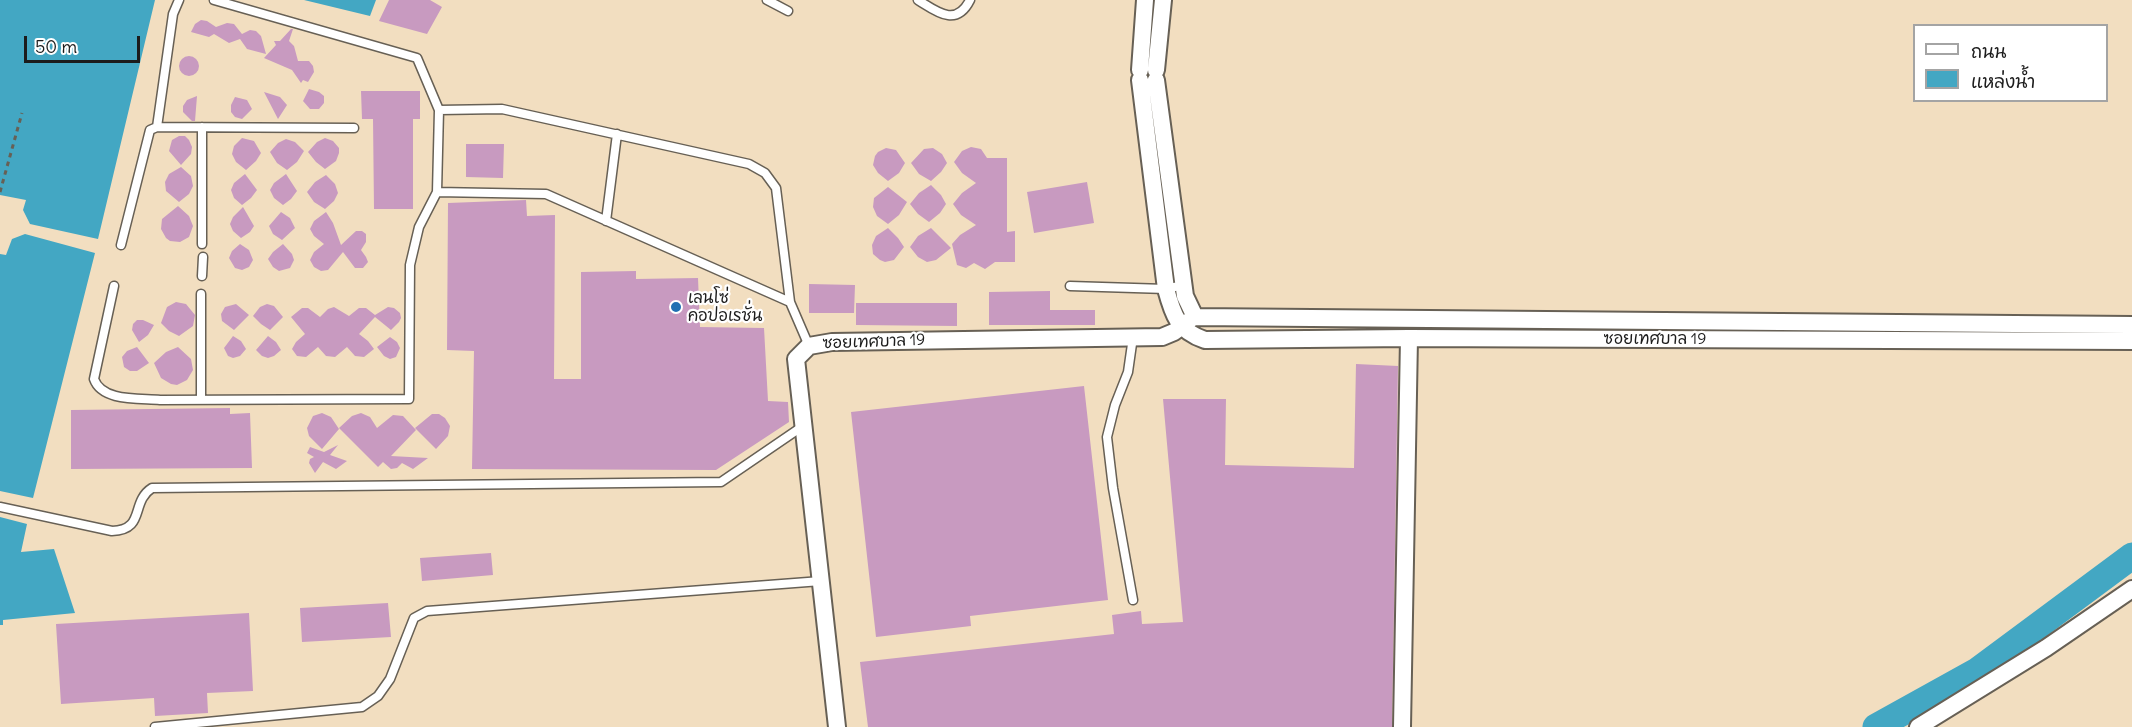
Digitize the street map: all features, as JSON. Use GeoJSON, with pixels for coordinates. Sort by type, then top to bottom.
{"type":"FeatureCollection","features":[{"type":"Feature","properties":{"kind":"street"},"geometry":{"type":"LineString","coordinates":[[1145,0],[1148,75],[1166,289],[1171,308],[1189,322]]}},
{"type":"Feature","properties":{"kind":"street"},"geometry":{"type":"LineString","coordinates":[[1162,0],[1148,75],[1183,285],[1190,308],[1189,322]]}},
{"type":"Feature","properties":{"kind":"street","name":"ซอยเทศบาล 19"},"geometry":{"type":"LineString","coordinates":[[1189,322],[1189,335],[1205,340],[1409,338],[2132,341]]}},
{"type":"Feature","properties":{"kind":"street","name":"ซอยเทศบาล 19"},"geometry":{"type":"LineString","coordinates":[[837,727],[796,359],[809,346],[832,342],[1162,336],[1174,333],[1189,322],[2132,325]]}},
{"type":"Feature","properties":{"kind":"street"},"geometry":{"type":"LineString","coordinates":[[1401,727],[1409,338]]}},
{"type":"Feature","properties":{"kind":"street"},"geometry":{"type":"LineString","coordinates":[[1918,727],[2046,648],[2132,588]]}},
{"type":"Feature","properties":{"kind":"lane"},"geometry":{"type":"LineString","coordinates":[[157,127],[173,14],[179,0]]}},
{"type":"Feature","properties":{"kind":"lane"},"geometry":{"type":"LineString","coordinates":[[114,286],[94,379],[96,385],[106,393],[121,397],[160,400],[409,399],[410,265],[419,227],[438,192],[439,110],[417,58],[214,0]]}},
{"type":"Feature","properties":{"kind":"lane"},"geometry":{"type":"LineString","coordinates":[[767,0],[788,11]]}},
{"type":"Feature","properties":{"kind":"lane"},"geometry":{"type":"LineString","coordinates":[[918,0],[945,16],[956,15],[967,6],[970,0]]}},
{"type":"Feature","properties":{"kind":"lane"},"geometry":{"type":"LineString","coordinates":[[439,110],[502,109],[749,164],[765,173],[776,188],[790,302],[809,346]]}},
{"type":"Feature","properties":{"kind":"lane"},"geometry":{"type":"LineString","coordinates":[[202,126],[202,244]]}},
{"type":"Feature","properties":{"kind":"lane"},"geometry":{"type":"LineString","coordinates":[[121,245],[150,130],[157,127],[202,126],[354,128]]}},
{"type":"Feature","properties":{"kind":"lane"},"geometry":{"type":"LineString","coordinates":[[606,221],[616,134]]}},
{"type":"Feature","properties":{"kind":"lane"},"geometry":{"type":"LineString","coordinates":[[438,192],[546,194],[790,302]]}},
{"type":"Feature","properties":{"kind":"lane"},"geometry":{"type":"LineString","coordinates":[[202,276],[203,257]]}},
{"type":"Feature","properties":{"kind":"lane"},"geometry":{"type":"LineString","coordinates":[[1070,286],[1166,289],[1183,285]]}},
{"type":"Feature","properties":{"kind":"lane"},"geometry":{"type":"LineString","coordinates":[[201,294],[201,400]]}},
{"type":"Feature","properties":{"kind":"lane"},"geometry":{"type":"LineString","coordinates":[[1133,337],[1128,372],[1115,405],[1107,437],[1113,488],[1133,600]]}},
{"type":"Feature","properties":{"kind":"lane"},"geometry":{"type":"LineString","coordinates":[[0,507],[112,531],[125,531],[132,525],[145,492],[152,488],[721,482],[803,426]]}},
{"type":"Feature","properties":{"kind":"lane"},"geometry":{"type":"LineString","coordinates":[[155,727],[362,706],[378,696],[390,679],[414,618],[427,611],[821,581]]}},
{"type":"Feature","properties":{"kind":"path"},"geometry":{"type":"LineString","coordinates":[[0,192],[22,113]]}},
{"type":"Feature","properties":{"kind":"water"},"geometry":{"type":"Polygon","coordinates":[[[0,0],[155,0],[98,239],[30,224],[23,210],[26,200],[0,195],[0,0]]]}},
{"type":"Feature","properties":{"kind":"water"},"geometry":{"type":"Polygon","coordinates":[[[304,0],[376,0],[370,16],[304,0]]]}},
{"type":"Feature","properties":{"kind":"water"},"geometry":{"type":"Polygon","coordinates":[[[25,234],[95,253],[33,498],[0,491],[0,254],[6,255],[12,239],[25,234]]]}},
{"type":"Feature","properties":{"kind":"water"},"geometry":{"type":"Polygon","coordinates":[[[0,517],[27,524],[21,552],[54,549],[75,613],[3,620],[3,625],[0,625],[0,517]]]}},
{"type":"Feature","properties":{"kind":"building"},"geometry":{"type":"Polygon","coordinates":[[[389,0],[430,0],[442,7],[427,34],[379,21],[389,0]]]}},
{"type":"Feature","properties":{"kind":"building"},"geometry":{"type":"Polygon","coordinates":[[[201,20],[216,27],[227,23],[234,24],[242,34],[250,30],[256,31],[261,36],[266,54],[247,49],[240,39],[229,43],[214,34],[209,37],[191,32],[195,24],[201,20]]]}},
{"type":"Feature","properties":{"kind":"building"},"geometry":{"type":"Polygon","coordinates":[[[293,29],[289,41],[294,46],[298,61],[309,61],[313,66],[314,72],[308,82],[303,80],[301,83],[292,70],[264,58],[276,45],[274,41],[280,41],[293,29]]]}},
{"type":"Feature","properties":{"kind":"building"},"geometry":{"type":"Polygon","coordinates":[[[189,56],[196,59],[199,66],[196,73],[189,76],[182,73],[179,66],[182,59],[189,56]]]}},
{"type":"Feature","properties":{"kind":"building"},"geometry":{"type":"Polygon","coordinates":[[[309,89],[324,96],[324,103],[319,109],[310,109],[303,101],[309,89]]]}},
{"type":"Feature","properties":{"kind":"building"},"geometry":{"type":"Polygon","coordinates":[[[361,91],[420,91],[420,119],[413,119],[413,209],[374,209],[373,119],[362,119],[361,91]]]}},
{"type":"Feature","properties":{"kind":"building"},"geometry":{"type":"Polygon","coordinates":[[[264,92],[280,97],[287,105],[278,119],[264,92]]]}},
{"type":"Feature","properties":{"kind":"building"},"geometry":{"type":"Polygon","coordinates":[[[197,96],[195,121],[192,121],[183,112],[183,106],[187,100],[197,96]]]}},
{"type":"Feature","properties":{"kind":"building"},"geometry":{"type":"Polygon","coordinates":[[[235,97],[247,100],[252,109],[242,119],[235,117],[231,112],[231,105],[235,97]]]}},
{"type":"Feature","properties":{"kind":"building"},"geometry":{"type":"Polygon","coordinates":[[[185,136],[192,147],[191,154],[181,165],[169,151],[172,140],[185,136]]]}},
{"type":"Feature","properties":{"kind":"building"},"geometry":{"type":"Polygon","coordinates":[[[242,138],[254,141],[261,153],[246,170],[236,162],[232,154],[234,146],[242,138]]]}},
{"type":"Feature","properties":{"kind":"building"},"geometry":{"type":"Polygon","coordinates":[[[325,138],[333,141],[339,148],[339,153],[336,161],[325,169],[308,152],[317,142],[325,138]]]}},
{"type":"Feature","properties":{"kind":"building"},"geometry":{"type":"Polygon","coordinates":[[[286,139],[295,142],[304,151],[297,162],[287,170],[277,163],[270,152],[278,143],[286,139]]]}},
{"type":"Feature","properties":{"kind":"building"},"geometry":{"type":"Polygon","coordinates":[[[466,144],[504,144],[503,178],[466,177],[466,144]]]}},
{"type":"Feature","properties":{"kind":"building"},"geometry":{"type":"Polygon","coordinates":[[[971,147],[981,149],[987,158],[1007,158],[1007,232],[1015,231],[1015,262],[995,262],[985,269],[974,263],[966,268],[957,265],[952,244],[960,235],[976,225],[961,215],[953,204],[962,193],[976,183],[962,173],[954,162],[962,151],[971,147]]]}},
{"type":"Feature","properties":{"kind":"building"},"geometry":{"type":"Polygon","coordinates":[[[886,148],[896,150],[905,163],[899,173],[888,181],[878,173],[873,165],[878,152],[886,148]]]}},
{"type":"Feature","properties":{"kind":"building"},"geometry":{"type":"Polygon","coordinates":[[[933,148],[942,154],[947,163],[931,181],[919,174],[911,163],[924,149],[933,148]]]}},
{"type":"Feature","properties":{"kind":"building"},"geometry":{"type":"Polygon","coordinates":[[[181,167],[191,176],[193,186],[189,194],[179,202],[166,191],[165,182],[169,174],[181,167]]]}},
{"type":"Feature","properties":{"kind":"building"},"geometry":{"type":"Polygon","coordinates":[[[245,174],[257,190],[242,205],[234,198],[231,190],[234,183],[245,174]]]}},
{"type":"Feature","properties":{"kind":"building"},"geometry":{"type":"Polygon","coordinates":[[[286,174],[297,191],[283,205],[274,198],[270,190],[274,183],[286,174]]]}},
{"type":"Feature","properties":{"kind":"building"},"geometry":{"type":"Polygon","coordinates":[[[326,175],[335,184],[338,193],[334,201],[325,209],[314,202],[307,192],[315,182],[326,175]]]}},
{"type":"Feature","properties":{"kind":"building"},"geometry":{"type":"Polygon","coordinates":[[[1087,182],[1094,223],[1034,233],[1027,192],[1087,182]]]}},
{"type":"Feature","properties":{"kind":"building"},"geometry":{"type":"Polygon","coordinates":[[[931,185],[946,204],[940,213],[929,222],[910,204],[919,193],[931,185]]]}},
{"type":"Feature","properties":{"kind":"building"},"geometry":{"type":"Polygon","coordinates":[[[888,187],[907,202],[899,215],[888,224],[877,216],[873,207],[874,198],[888,187]]]}},
{"type":"Feature","properties":{"kind":"building"},"geometry":{"type":"Polygon","coordinates":[[[526,200],[527,216],[555,215],[554,379],[581,379],[581,272],[636,271],[636,279],[698,278],[700,327],[764,328],[768,401],[788,402],[789,422],[716,470],[472,469],[474,351],[447,350],[448,203],[526,200]]]}},
{"type":"Feature","properties":{"kind":"building"},"geometry":{"type":"Polygon","coordinates":[[[178,206],[189,216],[193,226],[189,237],[180,242],[170,241],[161,229],[162,219],[178,206]]]}},
{"type":"Feature","properties":{"kind":"building"},"geometry":{"type":"Polygon","coordinates":[[[243,207],[254,226],[241,238],[233,231],[230,224],[233,217],[243,207]]]}},
{"type":"Feature","properties":{"kind":"building"},"geometry":{"type":"Polygon","coordinates":[[[281,212],[290,218],[295,228],[282,240],[273,234],[269,226],[281,212]]]}},
{"type":"Feature","properties":{"kind":"building"},"geometry":{"type":"Polygon","coordinates":[[[326,212],[333,223],[341,245],[356,231],[366,234],[366,242],[361,250],[368,262],[363,268],[355,268],[343,252],[328,270],[321,271],[314,267],[310,260],[314,252],[324,244],[314,236],[310,229],[314,221],[326,212]]]}},
{"type":"Feature","properties":{"kind":"building"},"geometry":{"type":"Polygon","coordinates":[[[888,228],[904,247],[894,260],[885,262],[873,254],[872,245],[876,236],[888,228]]]}},
{"type":"Feature","properties":{"kind":"building"},"geometry":{"type":"Polygon","coordinates":[[[931,228],[951,248],[936,260],[927,262],[918,257],[910,247],[918,236],[931,228]]]}},
{"type":"Feature","properties":{"kind":"building"},"geometry":{"type":"Polygon","coordinates":[[[240,244],[249,250],[253,260],[249,267],[242,270],[235,268],[229,258],[232,251],[240,244]]]}},
{"type":"Feature","properties":{"kind":"building"},"geometry":{"type":"Polygon","coordinates":[[[283,244],[294,260],[290,268],[279,271],[268,259],[283,244]]]}},
{"type":"Feature","properties":{"kind":"building"},"geometry":{"type":"Polygon","coordinates":[[[809,284],[855,285],[854,313],[809,313],[809,284]]]}},
{"type":"Feature","properties":{"kind":"building"},"geometry":{"type":"Polygon","coordinates":[[[1050,291],[1050,310],[1095,310],[1095,325],[989,325],[989,292],[1050,291]]]}},
{"type":"Feature","properties":{"kind":"building"},"geometry":{"type":"Polygon","coordinates":[[[176,302],[186,304],[195,315],[193,326],[179,336],[169,331],[161,323],[167,307],[176,302]]]}},
{"type":"Feature","properties":{"kind":"building"},"geometry":{"type":"Polygon","coordinates":[[[856,303],[957,303],[957,326],[856,325],[856,303]]]}},
{"type":"Feature","properties":{"kind":"building"},"geometry":{"type":"Polygon","coordinates":[[[236,304],[249,315],[234,330],[222,321],[221,314],[225,307],[236,304]]]}},
{"type":"Feature","properties":{"kind":"building"},"geometry":{"type":"Polygon","coordinates":[[[267,304],[274,306],[283,317],[270,330],[253,316],[260,307],[267,304]]]}},
{"type":"Feature","properties":{"kind":"building"},"geometry":{"type":"Polygon","coordinates":[[[334,307],[349,316],[359,308],[366,308],[375,315],[388,307],[400,313],[401,318],[391,330],[375,317],[359,334],[374,349],[364,357],[355,356],[347,347],[335,357],[326,356],[318,347],[306,357],[297,356],[292,349],[305,334],[291,317],[302,308],[308,308],[320,317],[328,309],[334,307]]]}},
{"type":"Feature","properties":{"kind":"building"},"geometry":{"type":"Polygon","coordinates":[[[137,320],[154,325],[148,335],[139,342],[132,330],[137,320]]]}},
{"type":"Feature","properties":{"kind":"building"},"geometry":{"type":"Polygon","coordinates":[[[233,336],[241,341],[246,349],[240,356],[233,358],[228,356],[224,348],[233,336]]]}},
{"type":"Feature","properties":{"kind":"building"},"geometry":{"type":"Polygon","coordinates":[[[268,336],[281,350],[268,358],[256,350],[268,336]]]}},
{"type":"Feature","properties":{"kind":"building"},"geometry":{"type":"Polygon","coordinates":[[[390,337],[397,342],[400,348],[396,357],[390,359],[384,356],[377,347],[390,337]]]}},
{"type":"Feature","properties":{"kind":"building"},"geometry":{"type":"Polygon","coordinates":[[[137,347],[149,363],[137,371],[130,371],[124,367],[122,357],[127,351],[137,347]]]}},
{"type":"Feature","properties":{"kind":"building"},"geometry":{"type":"Polygon","coordinates":[[[178,347],[191,359],[193,370],[187,380],[177,385],[161,378],[154,363],[166,352],[178,347]]]}},
{"type":"Feature","properties":{"kind":"building"},"geometry":{"type":"Polygon","coordinates":[[[1356,364],[1398,366],[1392,727],[868,727],[860,662],[1114,634],[1112,615],[1141,611],[1142,624],[1183,622],[1163,399],[1226,399],[1225,465],[1354,468],[1356,364]]]}},
{"type":"Feature","properties":{"kind":"building"},"geometry":{"type":"Polygon","coordinates":[[[1084,386],[1108,600],[970,616],[971,626],[876,637],[851,412],[1084,386]]]}},
{"type":"Feature","properties":{"kind":"building"},"geometry":{"type":"Polygon","coordinates":[[[230,408],[230,414],[250,413],[252,468],[71,469],[71,410],[230,408]]]}},
{"type":"Feature","properties":{"kind":"building"},"geometry":{"type":"Polygon","coordinates":[[[322,413],[331,417],[339,429],[322,449],[309,436],[307,428],[313,416],[322,413]]]}},
{"type":"Feature","properties":{"kind":"building"},"geometry":{"type":"Polygon","coordinates":[[[361,413],[370,417],[377,428],[393,415],[403,416],[416,430],[391,456],[428,458],[413,469],[402,463],[397,468],[391,469],[383,462],[378,467],[339,428],[352,416],[361,413]]]}},
{"type":"Feature","properties":{"kind":"building"},"geometry":{"type":"Polygon","coordinates":[[[432,414],[439,414],[445,418],[450,426],[448,436],[436,449],[415,428],[432,414]]]}},
{"type":"Feature","properties":{"kind":"building"},"geometry":{"type":"Polygon","coordinates":[[[338,445],[330,455],[347,461],[336,469],[323,462],[315,473],[309,463],[314,457],[307,453],[310,447],[324,452],[338,445]]]}},
{"type":"Feature","properties":{"kind":"building"},"geometry":{"type":"Polygon","coordinates":[[[491,553],[493,575],[422,581],[420,558],[491,553]]]}},
{"type":"Feature","properties":{"kind":"building"},"geometry":{"type":"Polygon","coordinates":[[[388,603],[391,637],[302,642],[300,608],[388,603]]]}},
{"type":"Feature","properties":{"kind":"building"},"geometry":{"type":"Polygon","coordinates":[[[249,613],[253,691],[207,693],[208,713],[155,716],[154,698],[61,704],[56,624],[249,613]]]}},
{"type":"Feature","properties":{"kind":"waterway"},"geometry":{"type":"LineString","coordinates":[[1876,727],[1977,671],[2132,556]]}},
{"type":"Feature","properties":{"kind":"place","name":"เลนโซ่ คอปอเรชั่น"},"geometry":{"type":"Point","coordinates":[676,307]}}]}
